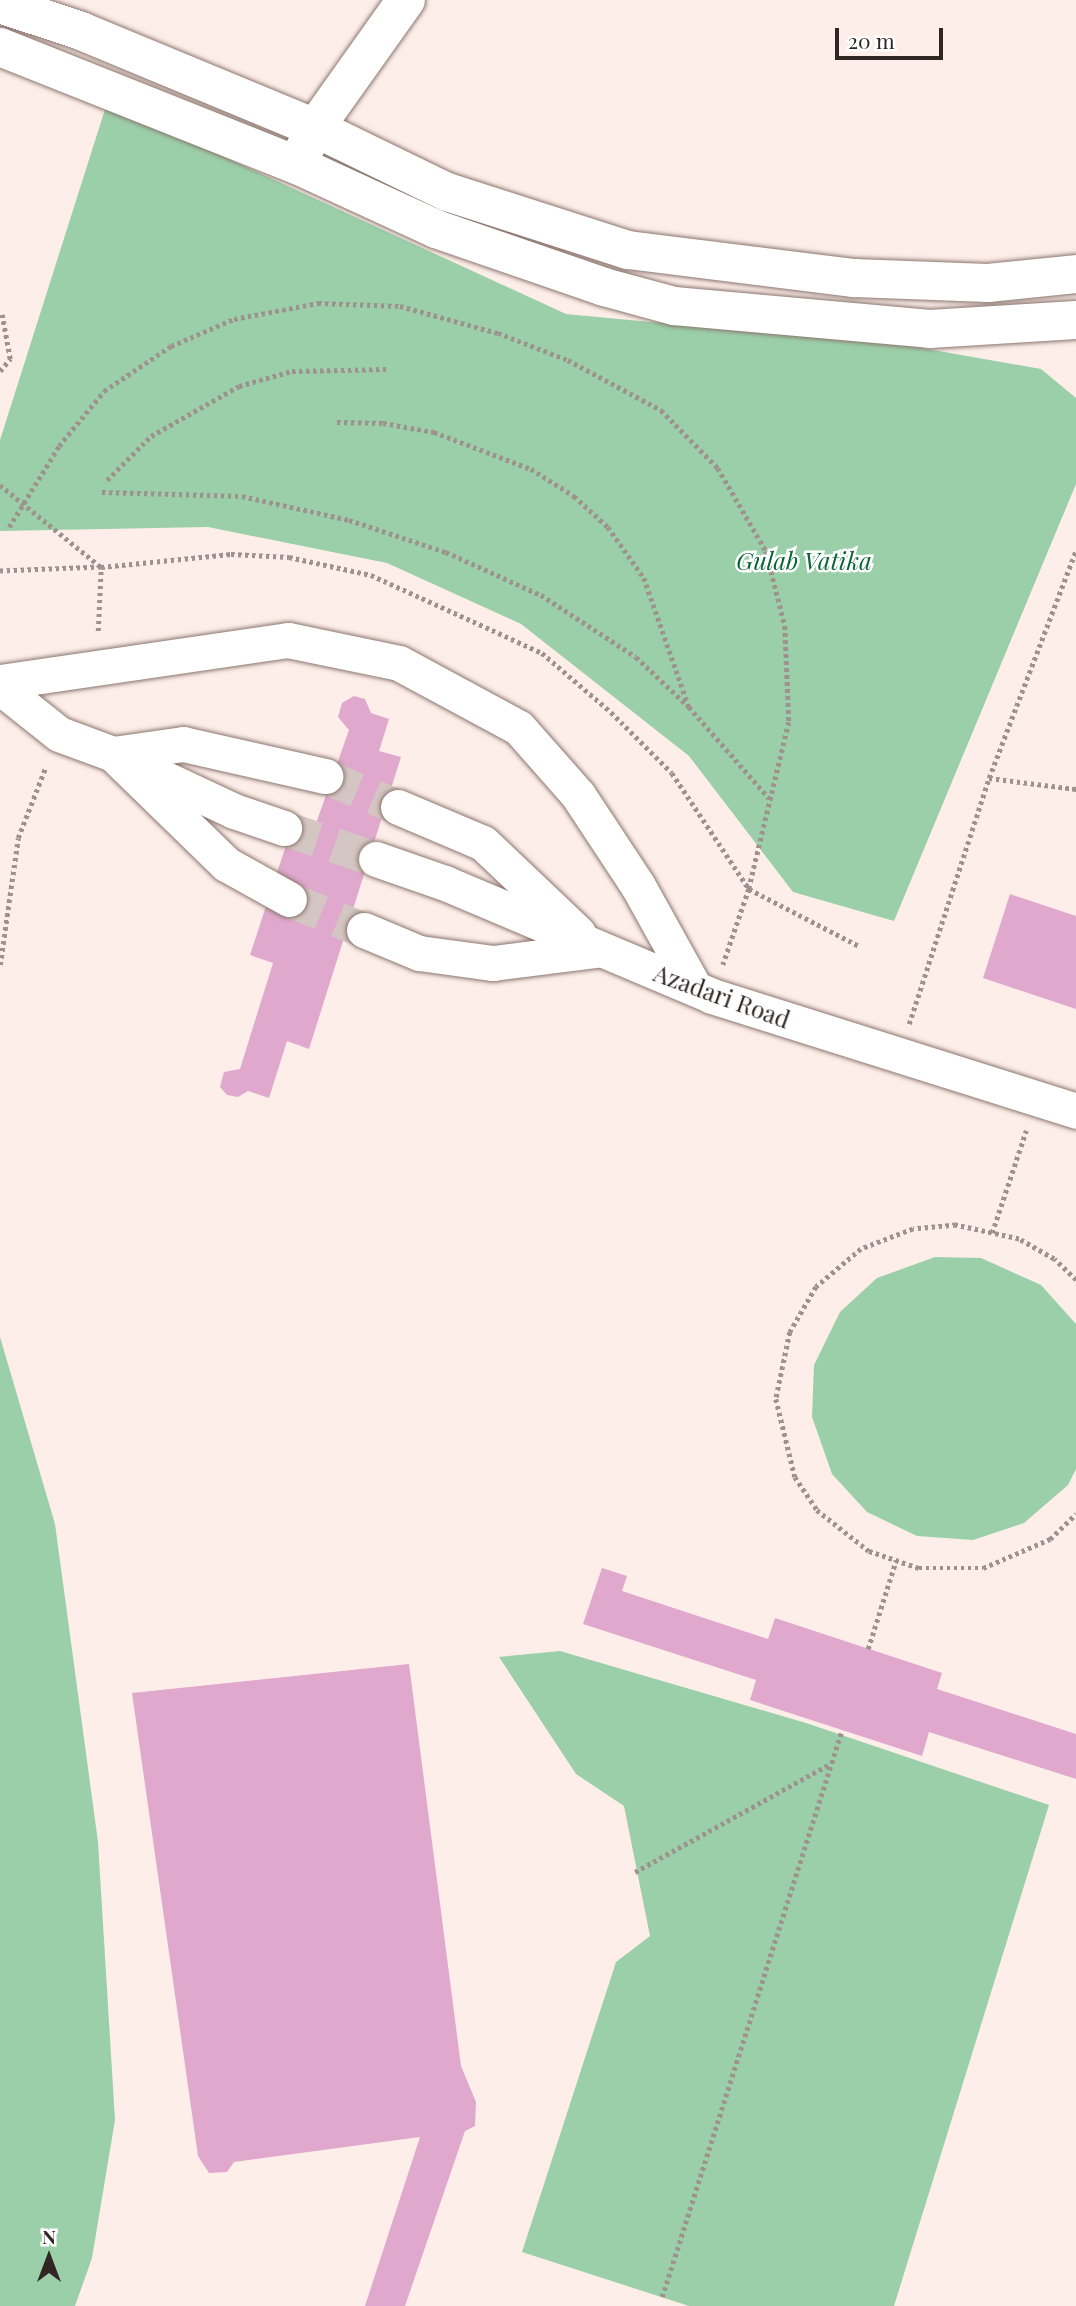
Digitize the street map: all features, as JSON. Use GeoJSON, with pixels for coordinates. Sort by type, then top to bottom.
{"type":"FeatureCollection","features":[{"type":"Feature","properties":{"kind":"main road"},"geometry":{"type":"LineString","coordinates":[[297,165],[315,128],[406,0]]}},
{"type":"Feature","properties":{"kind":"main road"},"geometry":{"type":"LineString","coordinates":[[0,4],[81,31],[315,128],[447,192],[628,250],[854,278],[988,283],[1076,274]]}},
{"type":"Feature","properties":{"kind":"main road"},"geometry":{"type":"LineString","coordinates":[[0,47],[297,165],[436,229],[604,287],[674,306],[930,329],[1076,320]]}},
{"type":"Feature","properties":{"kind":"street"},"geometry":{"type":"LineString","coordinates":[[0,684],[288,640],[399,663],[519,728],[578,795],[703,991]]}},
{"type":"Feature","properties":{"kind":"street"},"geometry":{"type":"LineString","coordinates":[[0,684],[59,734],[113,754],[234,811],[284,828]]}},
{"type":"Feature","properties":{"kind":"street"},"geometry":{"type":"LineString","coordinates":[[113,754],[183,744],[325,776]]}},
{"type":"Feature","properties":{"kind":"street"},"geometry":{"type":"LineString","coordinates":[[113,754],[226,863],[289,899]]}},
{"type":"Feature","properties":{"kind":"street"},"geometry":{"type":"LineString","coordinates":[[398,807],[483,843],[596,950]]}},
{"type":"Feature","properties":{"kind":"street"},"geometry":{"type":"LineString","coordinates":[[376,859],[445,883],[596,950]]}},
{"type":"Feature","properties":{"kind":"street","name":"Azadari Road"},"geometry":{"type":"LineString","coordinates":[[364,930],[419,953],[494,963],[596,950],[703,991],[1076,1111]]}},
{"type":"Feature","properties":{"kind":"path"},"geometry":{"type":"LineString","coordinates":[[9,527],[59,446],[104,391],[171,346],[234,319],[318,303],[400,306],[498,333],[568,360],[661,410],[718,468],[765,551],[785,626],[789,722],[749,889],[703,991]]}},
{"type":"Feature","properties":{"kind":"path"},"geometry":{"type":"LineString","coordinates":[[0,371],[10,359],[2,315]]}},
{"type":"Feature","properties":{"kind":"path"},"geometry":{"type":"LineString","coordinates":[[107,480],[151,436],[239,386],[292,372],[386,369]]}},
{"type":"Feature","properties":{"kind":"path"},"geometry":{"type":"LineString","coordinates":[[337,422],[383,423],[434,432],[531,469],[574,496],[608,527],[645,578],[690,707]]}},
{"type":"Feature","properties":{"kind":"path"},"geometry":{"type":"LineString","coordinates":[[0,485],[101,567],[0,571]]}},
{"type":"Feature","properties":{"kind":"path"},"geometry":{"type":"LineString","coordinates":[[102,492],[242,496],[349,520],[446,552],[541,595],[636,657],[690,707],[769,798]]}},
{"type":"Feature","properties":{"kind":"path"},"geometry":{"type":"LineString","coordinates":[[899,1055],[989,778],[1076,550]]}},
{"type":"Feature","properties":{"kind":"path"},"geometry":{"type":"LineString","coordinates":[[0,965],[18,838],[59,734]]}},
{"type":"Feature","properties":{"kind":"path"},"geometry":{"type":"LineString","coordinates":[[989,778],[1076,789]]}},
{"type":"Feature","properties":{"kind":"path"},"geometry":{"type":"LineString","coordinates":[[992,1233],[1037,1098]]}},
{"type":"Feature","properties":{"kind":"path"},"geometry":{"type":"LineString","coordinates":[[1076,1280],[1054,1259],[1019,1239],[956,1225],[913,1229],[861,1249],[816,1287],[790,1332],[776,1399],[796,1477],[817,1510],[869,1551],[919,1568],[984,1567],[1050,1539],[1076,1514]]}},
{"type":"Feature","properties":{"kind":"path"},"geometry":{"type":"LineString","coordinates":[[868,1649],[896,1560]]}},
{"type":"Feature","properties":{"kind":"path"},"geometry":{"type":"LineString","coordinates":[[662,2297],[842,1730]]}},
{"type":"Feature","properties":{"kind":"path"},"geometry":{"type":"LineString","coordinates":[[635,1872],[831,1764]]}},
{"type":"Feature","properties":{"kind":"green space","name":"Gulab Vatika"},"geometry":{"type":"Polygon","coordinates":[[[107,103],[566,314],[916,347],[1041,369],[1076,398],[1076,484],[894,921],[793,892],[689,756],[521,624],[387,563],[208,527],[0,531],[0,440],[107,103]]]}},
{"type":"Feature","properties":{"kind":"green space"},"geometry":{"type":"Polygon","coordinates":[[[935,1257],[981,1258],[1041,1285],[1076,1324],[1076,1469],[1068,1485],[1024,1523],[973,1540],[917,1536],[867,1512],[832,1474],[812,1417],[814,1365],[840,1312],[877,1278],[935,1257]]]}},
{"type":"Feature","properties":{"kind":"green space"},"geometry":{"type":"Polygon","coordinates":[[[0,1337],[55,1524],[98,1842],[115,2120],[92,2258],[75,2306],[0,2306],[0,1337]]]}},
{"type":"Feature","properties":{"kind":"green space"},"geometry":{"type":"Polygon","coordinates":[[[560,1651],[806,1723],[1049,1805],[894,2306],[689,2306],[522,2252],[616,1962],[650,1936],[624,1806],[576,1774],[499,1657],[560,1651]]]}},
{"type":"Feature","properties":{"kind":"building"},"geometry":{"type":"Polygon","coordinates":[[[354,696],[365,699],[371,713],[389,719],[379,751],[401,757],[309,1049],[287,1041],[269,1098],[248,1091],[238,1097],[227,1095],[220,1087],[224,1072],[240,1069],[273,963],[250,955],[293,824],[314,829],[349,730],[338,717],[342,703],[354,696]]]}},
{"type":"Feature","properties":{"kind":"building"},"geometry":{"type":"Polygon","coordinates":[[[1010,894],[1076,916],[1076,1009],[983,978],[1010,894]]]}},
{"type":"Feature","properties":{"kind":"building"},"geometry":{"type":"Polygon","coordinates":[[[602,1568],[627,1576],[622,1591],[768,1639],[775,1618],[942,1673],[937,1689],[1076,1734],[1076,1779],[929,1732],[922,1756],[750,1700],[756,1680],[583,1624],[602,1568]]]}},
{"type":"Feature","properties":{"kind":"building"},"geometry":{"type":"Polygon","coordinates":[[[409,1664],[461,2066],[476,2102],[475,2126],[465,2131],[405,2306],[365,2306],[420,2137],[234,2162],[227,2172],[209,2173],[198,2156],[132,1693],[409,1664]]]}},
{"type":"Feature","properties":{"kind":"tunnel"},"geometry":{"type":"LineString","coordinates":[[325,776],[398,807]]}},
{"type":"Feature","properties":{"kind":"tunnel"},"geometry":{"type":"LineString","coordinates":[[284,828],[376,859]]}},
{"type":"Feature","properties":{"kind":"tunnel"},"geometry":{"type":"LineString","coordinates":[[289,899],[364,930]]}}]}
